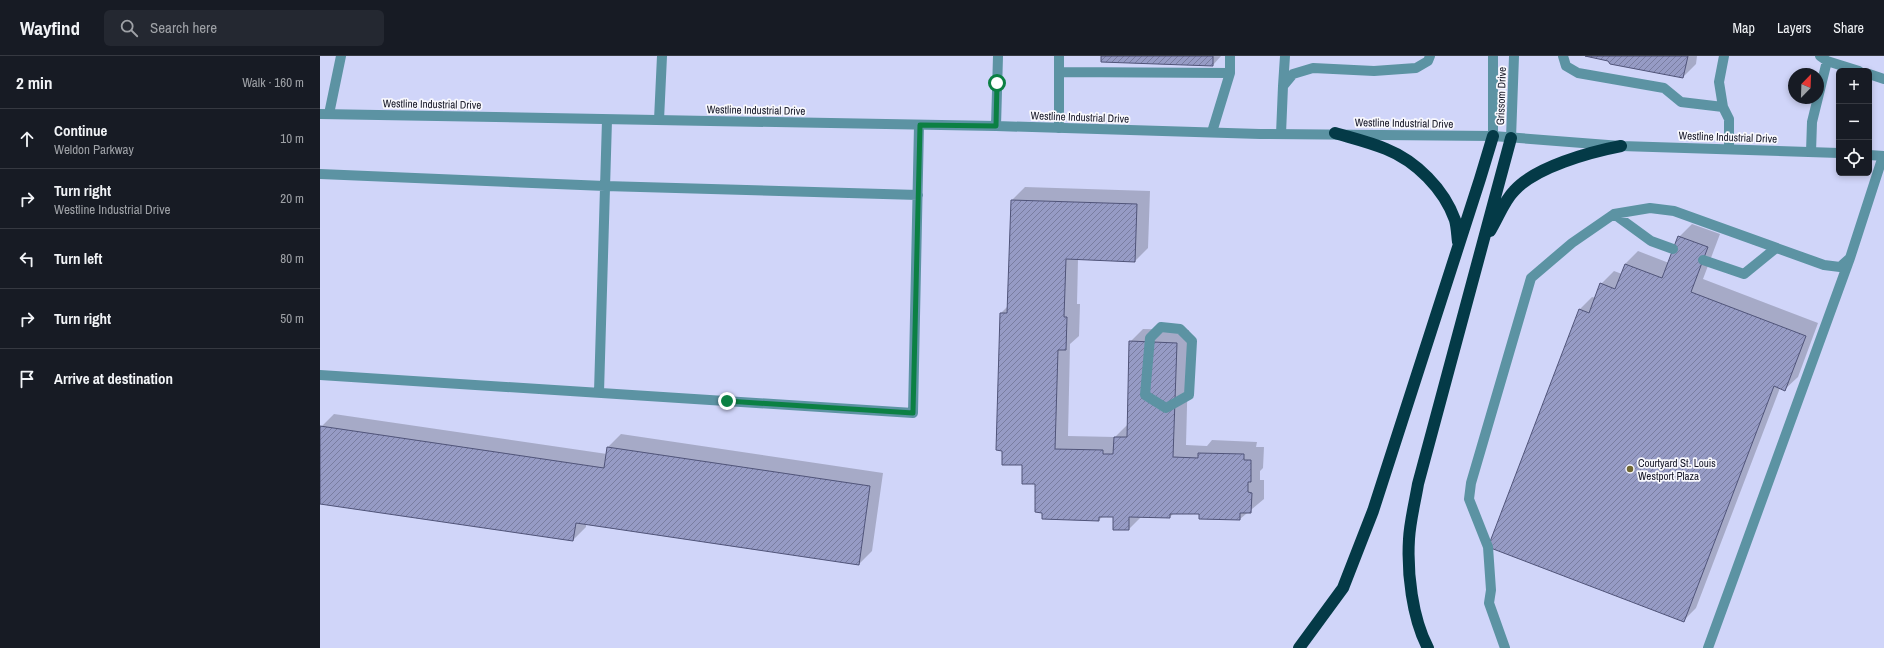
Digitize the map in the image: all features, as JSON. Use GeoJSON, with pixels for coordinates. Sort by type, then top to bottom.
{"type":"FeatureCollection","features":[{"type":"Feature","properties":{"kind":"highway"},"geometry":{"type":"LineString","coordinates":[[1335,133],[1386,149],[1415,165],[1434,186],[1450,208],[1456,222],[1459,246]]}},
{"type":"Feature","properties":{"kind":"highway"},"geometry":{"type":"LineString","coordinates":[[1299,648],[1343,588],[1374,512],[1459,246],[1492,136]]}},
{"type":"Feature","properties":{"kind":"highway"},"geometry":{"type":"LineString","coordinates":[[1428,648],[1421,636],[1411,588],[1409,539],[1418,484],[1511,138]]}},
{"type":"Feature","properties":{"kind":"highway"},"geometry":{"type":"LineString","coordinates":[[1482,244],[1514,191],[1531,177],[1560,163],[1596,151],[1621,146]]}},
{"type":"Feature","properties":{"kind":"street"},"geometry":{"type":"LineString","coordinates":[[325,114],[341,56]]}},
{"type":"Feature","properties":{"kind":"street"},"geometry":{"type":"LineString","coordinates":[[659,120],[662,56]]}},
{"type":"Feature","properties":{"kind":"street"},"geometry":{"type":"LineString","coordinates":[[996,126],[998,56]]}},
{"type":"Feature","properties":{"kind":"street"},"geometry":{"type":"LineString","coordinates":[[1059,56],[1059,128]]}},
{"type":"Feature","properties":{"kind":"street"},"geometry":{"type":"LineString","coordinates":[[1212,132],[1230,73],[1230,56]]}},
{"type":"Feature","properties":{"kind":"street"},"geometry":{"type":"LineString","coordinates":[[1281,134],[1285,56]]}},
{"type":"Feature","properties":{"kind":"street"},"geometry":{"type":"LineString","coordinates":[[1283,86],[1293,74],[1313,68],[1374,71],[1416,68],[1428,61],[1430,56]]}},
{"type":"Feature","properties":{"kind":"street","name":"Grissom Drive"},"geometry":{"type":"LineString","coordinates":[[1492,136],[1494,56]]}},
{"type":"Feature","properties":{"kind":"street","name":"Grissom Drive"},"geometry":{"type":"LineString","coordinates":[[1511,138],[1514,56]]}},
{"type":"Feature","properties":{"kind":"street"},"geometry":{"type":"LineString","coordinates":[[1724,56],[1719,82],[1723,107],[1729,119],[1729,149]]}},
{"type":"Feature","properties":{"kind":"street"},"geometry":{"type":"LineString","coordinates":[[1563,57],[1566,66],[1578,73],[1664,88],[1681,102],[1723,107]]}},
{"type":"Feature","properties":{"kind":"street"},"geometry":{"type":"LineString","coordinates":[[1811,152],[1812,122],[1824,58],[1851,68]]}},
{"type":"Feature","properties":{"kind":"street"},"geometry":{"type":"LineString","coordinates":[[1059,72],[1230,73]]}},
{"type":"Feature","properties":{"kind":"street"},"geometry":{"type":"LineString","coordinates":[[1872,75],[1884,79]]}},
{"type":"Feature","properties":{"kind":"street","name":"Westline Industrial Drive"},"geometry":{"type":"LineString","coordinates":[[325,114],[996,126],[1281,134],[1335,133],[1492,136],[1621,146],[1836,153]]}},
{"type":"Feature","properties":{"kind":"street"},"geometry":{"type":"LineString","coordinates":[[599,392],[607,120]]}},
{"type":"Feature","properties":{"kind":"street"},"geometry":{"type":"LineString","coordinates":[[320,374],[913,413],[920,125]]}},
{"type":"Feature","properties":{"kind":"street"},"geometry":{"type":"LineString","coordinates":[[1708,648],[1850,258],[1884,156],[1872,155]]}},
{"type":"Feature","properties":{"kind":"street"},"geometry":{"type":"LineString","coordinates":[[320,174],[605,186],[918,194]]}},
{"type":"Feature","properties":{"kind":"street"},"geometry":{"type":"LineString","coordinates":[[1505,648],[1490,604],[1491,590],[1488,547],[1469,498],[1471,483],[1532,278],[1572,243],[1614,214],[1650,208],[1674,211],[1824,265],[1840,267],[1850,258]]}},
{"type":"Feature","properties":{"kind":"street"},"geometry":{"type":"LineString","coordinates":[[1614,214],[1651,240],[1673,249]]}},
{"type":"Feature","properties":{"kind":"street"},"geometry":{"type":"LineString","coordinates":[[1703,260],[1744,274],[1776,248]]}},
{"type":"Feature","properties":{"kind":"street"},"geometry":{"type":"LineString","coordinates":[[1161,327],[1180,329],[1192,341],[1189,395],[1166,408],[1145,395],[1150,338],[1161,327]]}},
{"type":"Feature","properties":{"kind":"building"},"geometry":{"type":"Polygon","coordinates":[[[1101,56],[1213,56],[1213,66],[1101,62],[1101,56]]]}},
{"type":"Feature","properties":{"kind":"building"},"geometry":{"type":"Polygon","coordinates":[[[1585,56],[1688,56],[1683,78],[1610,64],[1608,61],[1585,56]]]}},
{"type":"Feature","properties":{"kind":"building"},"geometry":{"type":"Polygon","coordinates":[[[1011,200],[1137,204],[1135,262],[1066,259],[1064,317],[1067,317],[1066,350],[1058,350],[1055,449],[1103,450],[1103,454],[1113,454],[1114,437],[1127,437],[1129,341],[1177,343],[1173,457],[1198,458],[1198,453],[1244,454],[1244,460],[1251,460],[1251,482],[1248,482],[1248,492],[1252,493],[1251,513],[1240,513],[1240,520],[1199,519],[1199,514],[1170,514],[1170,518],[1129,517],[1129,530],[1113,530],[1113,517],[1099,517],[1099,521],[1042,519],[1042,513],[1035,512],[1035,484],[1022,484],[1022,465],[1002,465],[1002,451],[996,450],[1000,313],[1007,313],[1011,200]]]}},
{"type":"Feature","properties":{"kind":"building","name":"Courtyard St. Louis Westport Plaza"},"geometry":{"type":"Polygon","coordinates":[[[1678,236],[1708,247],[1691,292],[1806,336],[1785,391],[1774,386],[1684,622],[1488,547],[1579,309],[1589,313],[1600,283],[1615,289],[1625,264],[1662,278],[1678,236]]]}},
{"type":"Feature","properties":{"kind":"building"},"geometry":{"type":"Polygon","coordinates":[[[320,426],[604,468],[607,447],[870,486],[859,565],[576,523],[573,541],[320,504],[320,426]]]}},
{"type":"Feature","properties":{"kind":"place","name":"Courtyard St. Louis Westport Plaza"},"geometry":{"type":"Point","coordinates":[1630,469]}},
{"type":"Feature","properties":{"kind":"route"},"geometry":{"type":"LineString","coordinates":[[727,401],[913,413],[920,125],[996,126],[997,83]]}}]}
